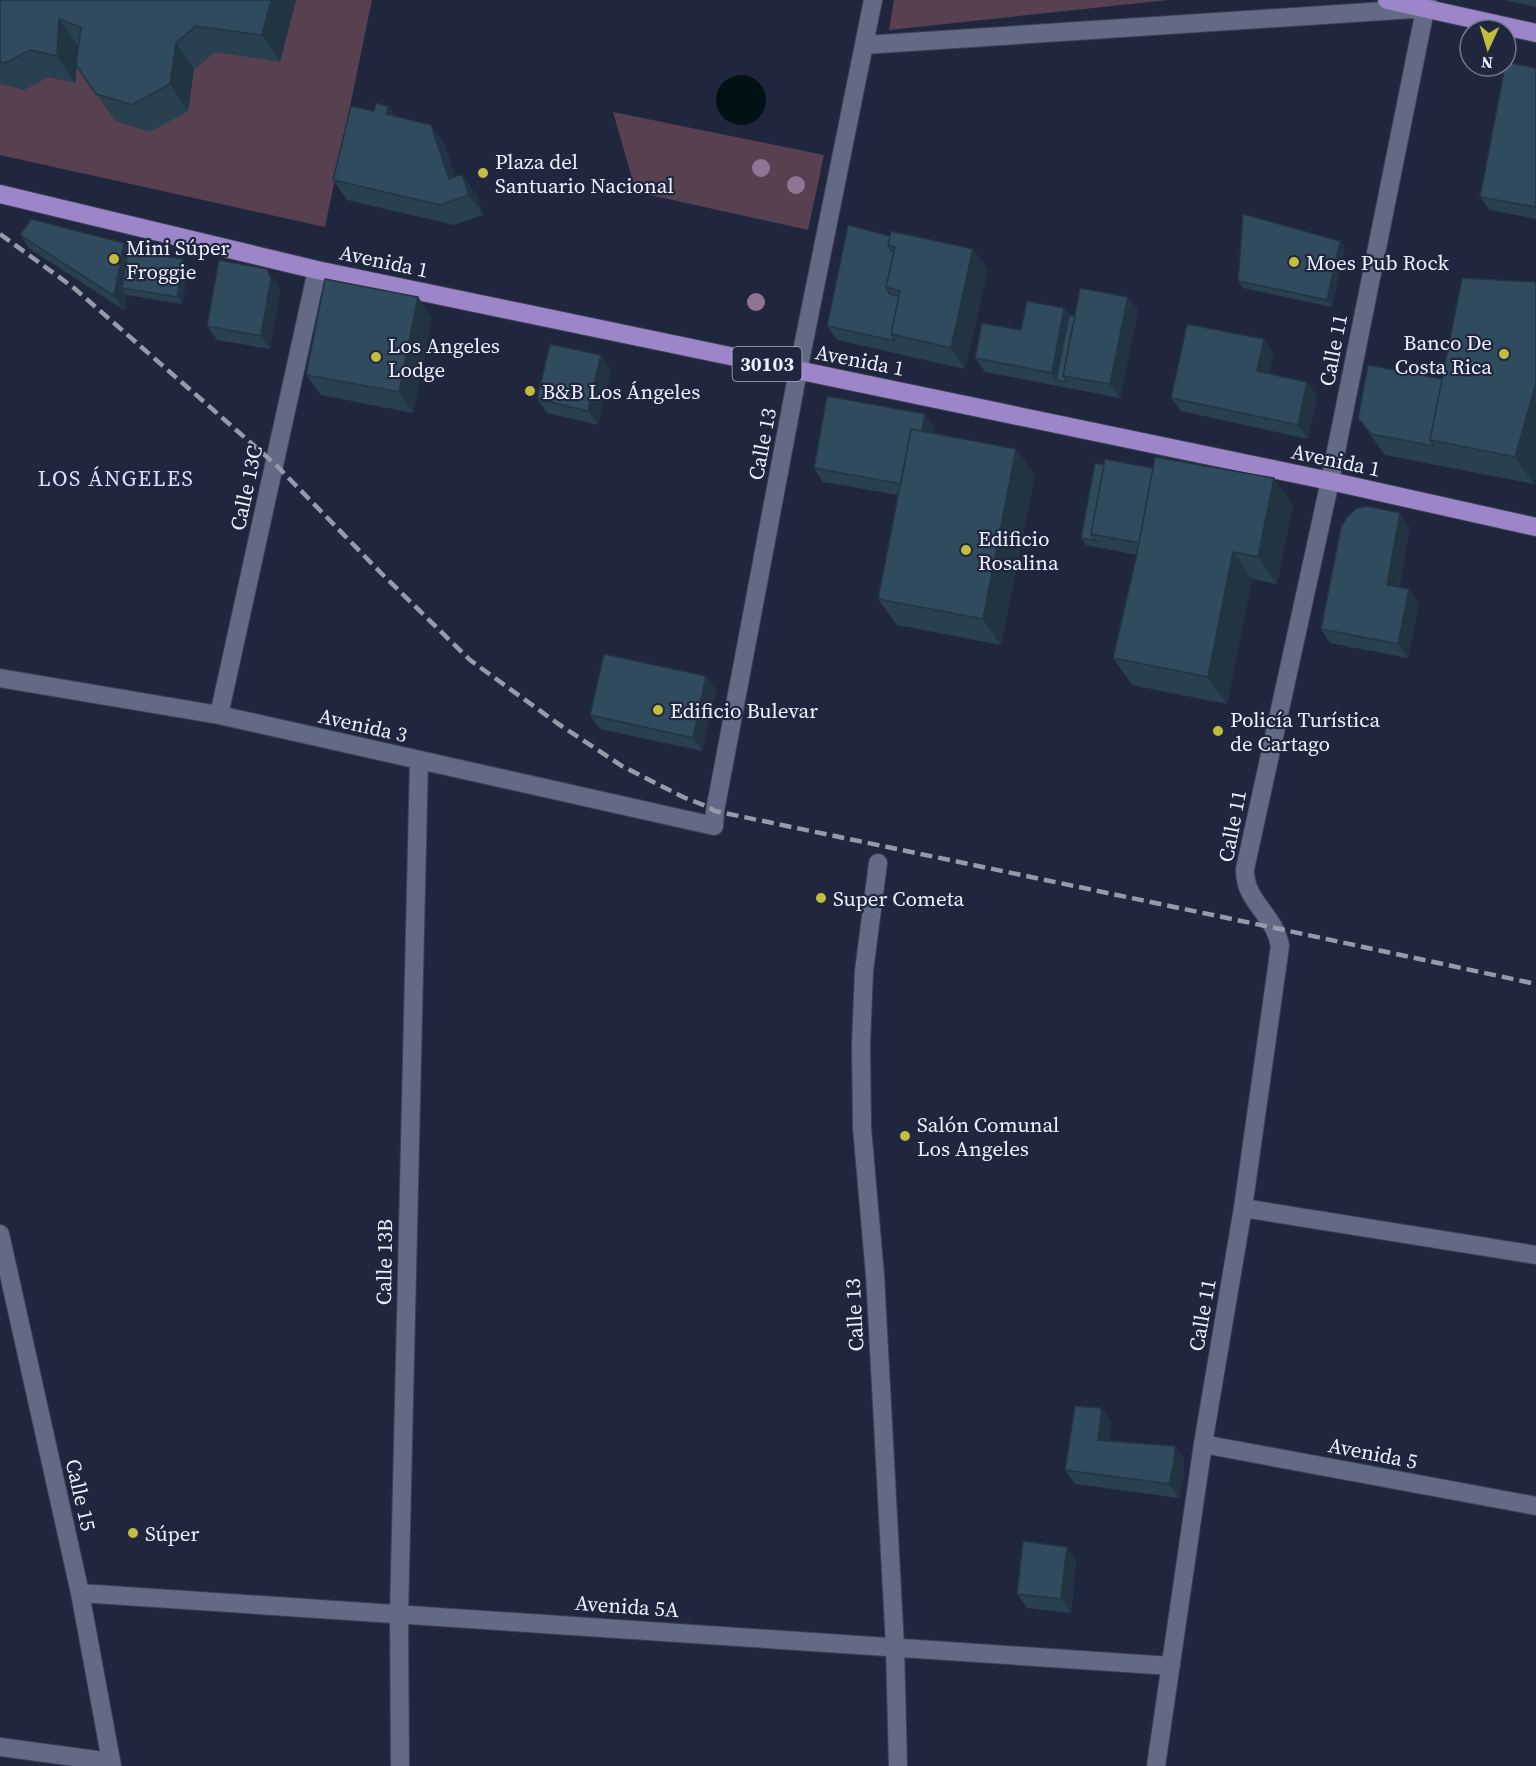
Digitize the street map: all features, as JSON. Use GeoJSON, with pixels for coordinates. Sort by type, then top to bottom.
{"type":"FeatureCollection","features":[{"type":"Feature","properties":{"kind":"main road"},"geometry":{"type":"LineString","coordinates":[[1388,0],[1426,4],[1536,33]]}},
{"type":"Feature","properties":{"kind":"main road","name":"Avenida 1"},"geometry":{"type":"LineString","coordinates":[[0,194],[317,270],[1330,481],[1536,527]]}},
{"type":"Feature","properties":{"kind":"street","name":"Calle 13"},"geometry":{"type":"LineString","coordinates":[[714,826],[798,371],[873,0]]}},
{"type":"Feature","properties":{"kind":"street"},"geometry":{"type":"LineString","coordinates":[[864,45],[1426,4]]}},
{"type":"Feature","properties":{"kind":"street","name":"Calle 11"},"geometry":{"type":"LineString","coordinates":[[1156,1766],[1203,1444],[1243,1208],[1280,946],[1275,928],[1249,891],[1245,881],[1245,869],[1330,481],[1426,4]]}},
{"type":"Feature","properties":{"kind":"street","name":"Calle 13C"},"geometry":{"type":"LineString","coordinates":[[219,715],[317,270]]}},
{"type":"Feature","properties":{"kind":"street","name":"Avenida 3"},"geometry":{"type":"LineString","coordinates":[[0,678],[219,715],[714,826]]}},
{"type":"Feature","properties":{"kind":"street","name":"Calle 13B"},"geometry":{"type":"LineString","coordinates":[[400,1766],[399,1615],[419,760]]}},
{"type":"Feature","properties":{"kind":"street","name":"Calle 13"},"geometry":{"type":"LineString","coordinates":[[878,863],[864,971],[861,1044],[862,1128],[875,1275],[895,1646],[898,1766]]}},
{"type":"Feature","properties":{"kind":"street"},"geometry":{"type":"LineString","coordinates":[[1243,1208],[1536,1255]]}},
{"type":"Feature","properties":{"kind":"street","name":"Calle 15"},"geometry":{"type":"LineString","coordinates":[[0,1234],[2,1254],[80,1593],[112,1764]]}},
{"type":"Feature","properties":{"kind":"street","name":"Avenida 5"},"geometry":{"type":"LineString","coordinates":[[1203,1444],[1536,1506]]}},
{"type":"Feature","properties":{"kind":"street","name":"Avenida 5A"},"geometry":{"type":"LineString","coordinates":[[80,1593],[1171,1666]]}},
{"type":"Feature","properties":{"kind":"street"},"geometry":{"type":"LineString","coordinates":[[0,1747],[112,1764]]}},
{"type":"Feature","properties":{"kind":"shaded area"},"geometry":{"type":"Polygon","coordinates":[[[296,0],[372,0],[325,227],[0,155],[0,84],[49,77],[75,82],[78,46],[100,53],[194,69],[215,52],[296,0]]]}},
{"type":"Feature","properties":{"kind":"shaded area"},"geometry":{"type":"Polygon","coordinates":[[[894,0],[1168,0],[889,30],[894,0]]]}},
{"type":"Feature","properties":{"kind":"shaded area"},"geometry":{"type":"Polygon","coordinates":[[[736,75],[746,75],[759,82],[766,95],[766,105],[759,118],[746,125],[736,125],[727,121],[720,114],[716,105],[716,95],[720,86],[727,79],[736,75]]]}},
{"type":"Feature","properties":{"kind":"shaded area"},"geometry":{"type":"Polygon","coordinates":[[[613,112],[824,155],[808,230],[636,192],[613,112]]]}},
{"type":"Feature","properties":{"kind":"building"},"geometry":{"type":"Polygon","coordinates":[[[0,0],[271,0],[262,35],[196,26],[176,43],[170,84],[132,105],[96,94],[76,65],[81,27],[59,19],[57,56],[30,50],[5,63],[0,62],[0,0]]]}},
{"type":"Feature","properties":{"kind":"building"},"geometry":{"type":"Polygon","coordinates":[[[1518,64],[1536,68],[1536,207],[1480,197],[1503,78],[1518,78],[1518,64]]]}},
{"type":"Feature","properties":{"kind":"building"},"geometry":{"type":"Polygon","coordinates":[[[376,103],[388,106],[386,114],[431,125],[449,179],[462,174],[469,195],[440,205],[333,180],[351,106],[374,111],[376,103]]]}},
{"type":"Feature","properties":{"kind":"building","name":"Moes Pub Rock"},"geometry":{"type":"Polygon","coordinates":[[[1243,214],[1340,241],[1327,300],[1238,281],[1243,214]]]}},
{"type":"Feature","properties":{"kind":"building"},"geometry":{"type":"Polygon","coordinates":[[[31,219],[124,243],[114,296],[20,235],[31,219]]]}},
{"type":"Feature","properties":{"kind":"building"},"geometry":{"type":"Polygon","coordinates":[[[848,225],[890,236],[888,245],[894,252],[886,287],[890,294],[899,296],[891,334],[895,341],[827,326],[848,225]]]}},
{"type":"Feature","properties":{"kind":"building"},"geometry":{"type":"Polygon","coordinates":[[[891,231],[973,249],[951,348],[891,334],[900,291],[886,287],[895,247],[888,245],[891,231]]]}},
{"type":"Feature","properties":{"kind":"building"},"geometry":{"type":"Polygon","coordinates":[[[128,250],[183,259],[177,297],[122,288],[128,250]]]}},
{"type":"Feature","properties":{"kind":"building"},"geometry":{"type":"Polygon","coordinates":[[[219,260],[267,269],[271,278],[261,336],[207,326],[219,260]]]}},
{"type":"Feature","properties":{"kind":"building","name":"Banco De Costa Rica"},"geometry":{"type":"Polygon","coordinates":[[[1462,278],[1536,282],[1536,383],[1515,457],[1430,440],[1462,278]]]}},
{"type":"Feature","properties":{"kind":"building","name":"Los Angeles Lodge"},"geometry":{"type":"Polygon","coordinates":[[[325,279],[418,297],[399,392],[306,375],[325,279]]]}},
{"type":"Feature","properties":{"kind":"building"},"geometry":{"type":"Polygon","coordinates":[[[1080,288],[1128,297],[1110,384],[1063,376],[1080,288]]]}},
{"type":"Feature","properties":{"kind":"building"},"geometry":{"type":"Polygon","coordinates":[[[1027,301],[1064,308],[1052,373],[975,358],[982,323],[1021,330],[1027,301]]]}},
{"type":"Feature","properties":{"kind":"building"},"geometry":{"type":"Polygon","coordinates":[[[1069,315],[1075,316],[1063,376],[1068,382],[1056,380],[1069,315]]]}},
{"type":"Feature","properties":{"kind":"building"},"geometry":{"type":"Polygon","coordinates":[[[1187,324],[1264,339],[1257,371],[1307,382],[1298,425],[1171,398],[1187,324]]]}},
{"type":"Feature","properties":{"kind":"building"},"geometry":{"type":"Polygon","coordinates":[[[550,344],[601,355],[588,411],[537,399],[550,344]]]}},
{"type":"Feature","properties":{"kind":"building"},"geometry":{"type":"Polygon","coordinates":[[[1368,365],[1442,379],[1430,440],[1434,446],[1371,434],[1358,418],[1368,365]]]}},
{"type":"Feature","properties":{"kind":"building"},"geometry":{"type":"Polygon","coordinates":[[[827,396],[925,414],[922,431],[911,429],[901,484],[814,468],[827,396]]]}},
{"type":"Feature","properties":{"kind":"building","name":"Edificio Rosalina"},"geometry":{"type":"Polygon","coordinates":[[[911,429],[1016,449],[983,619],[878,599],[911,429]]]}},
{"type":"Feature","properties":{"kind":"building"},"geometry":{"type":"Polygon","coordinates":[[[1155,457],[1274,478],[1258,557],[1233,552],[1208,677],[1113,658],[1136,558],[1155,457]]]}},
{"type":"Feature","properties":{"kind":"building"},"geometry":{"type":"Polygon","coordinates":[[[1105,459],[1153,468],[1139,543],[1091,534],[1105,459]]]}},
{"type":"Feature","properties":{"kind":"building"},"geometry":{"type":"Polygon","coordinates":[[[1095,463],[1104,465],[1091,534],[1096,541],[1081,538],[1095,463]]]}},
{"type":"Feature","properties":{"kind":"building"},"geometry":{"type":"Polygon","coordinates":[[[1367,506],[1400,513],[1387,585],[1409,589],[1398,644],[1321,629],[1341,527],[1357,508],[1367,506]]]}},
{"type":"Feature","properties":{"kind":"building","name":"Edificio Bulevar"},"geometry":{"type":"Polygon","coordinates":[[[604,654],[706,676],[693,738],[590,715],[604,654]]]}},
{"type":"Feature","properties":{"kind":"building"},"geometry":{"type":"Polygon","coordinates":[[[1075,1406],[1102,1408],[1098,1440],[1175,1446],[1169,1484],[1065,1470],[1075,1406]]]}},
{"type":"Feature","properties":{"kind":"building"},"geometry":{"type":"Polygon","coordinates":[[[1023,1541],[1067,1547],[1061,1599],[1017,1594],[1023,1541]]]}},
{"type":"Feature","properties":{"kind":"railway"},"geometry":{"type":"LineString","coordinates":[[0,234],[74,288],[275,464],[470,660],[557,723],[622,766],[683,797],[715,811],[1536,984]]}},
{"type":"Feature","properties":{"kind":"place","name":"Plaza del Santuario Nacional"},"geometry":{"type":"Point","coordinates":[483,173]}},
{"type":"Feature","properties":{"kind":"place","name":"Mini Súper Froggie"},"geometry":{"type":"Point","coordinates":[114,259]}},
{"type":"Feature","properties":{"kind":"place","name":"Moes Pub Rock"},"geometry":{"type":"Point","coordinates":[1294,262]}},
{"type":"Feature","properties":{"kind":"place","name":"Banco De Costa Rica"},"geometry":{"type":"Point","coordinates":[1504,354]}},
{"type":"Feature","properties":{"kind":"place","name":"Los Angeles Lodge"},"geometry":{"type":"Point","coordinates":[376,357]}},
{"type":"Feature","properties":{"kind":"place","name":"B&B Los Ángeles"},"geometry":{"type":"Point","coordinates":[530,391]}},
{"type":"Feature","properties":{"kind":"place","name":"Edificio Rosalina"},"geometry":{"type":"Point","coordinates":[966,550]}},
{"type":"Feature","properties":{"kind":"place","name":"Edificio Bulevar"},"geometry":{"type":"Point","coordinates":[658,710]}},
{"type":"Feature","properties":{"kind":"place","name":"Policía Turística de Cartago"},"geometry":{"type":"Point","coordinates":[1218,731]}},
{"type":"Feature","properties":{"kind":"place","name":"Super Cometa"},"geometry":{"type":"Point","coordinates":[821,898]}},
{"type":"Feature","properties":{"kind":"place","name":"Salón Comunal Los Angeles"},"geometry":{"type":"Point","coordinates":[905,1136]}},
{"type":"Feature","properties":{"kind":"place","name":"Súper"},"geometry":{"type":"Point","coordinates":[133,1533]}},
{"type":"Feature","properties":{"kind":"district","name":"LOS ÁNGELES"},"geometry":{"type":"Point","coordinates":[116,478]}}]}
